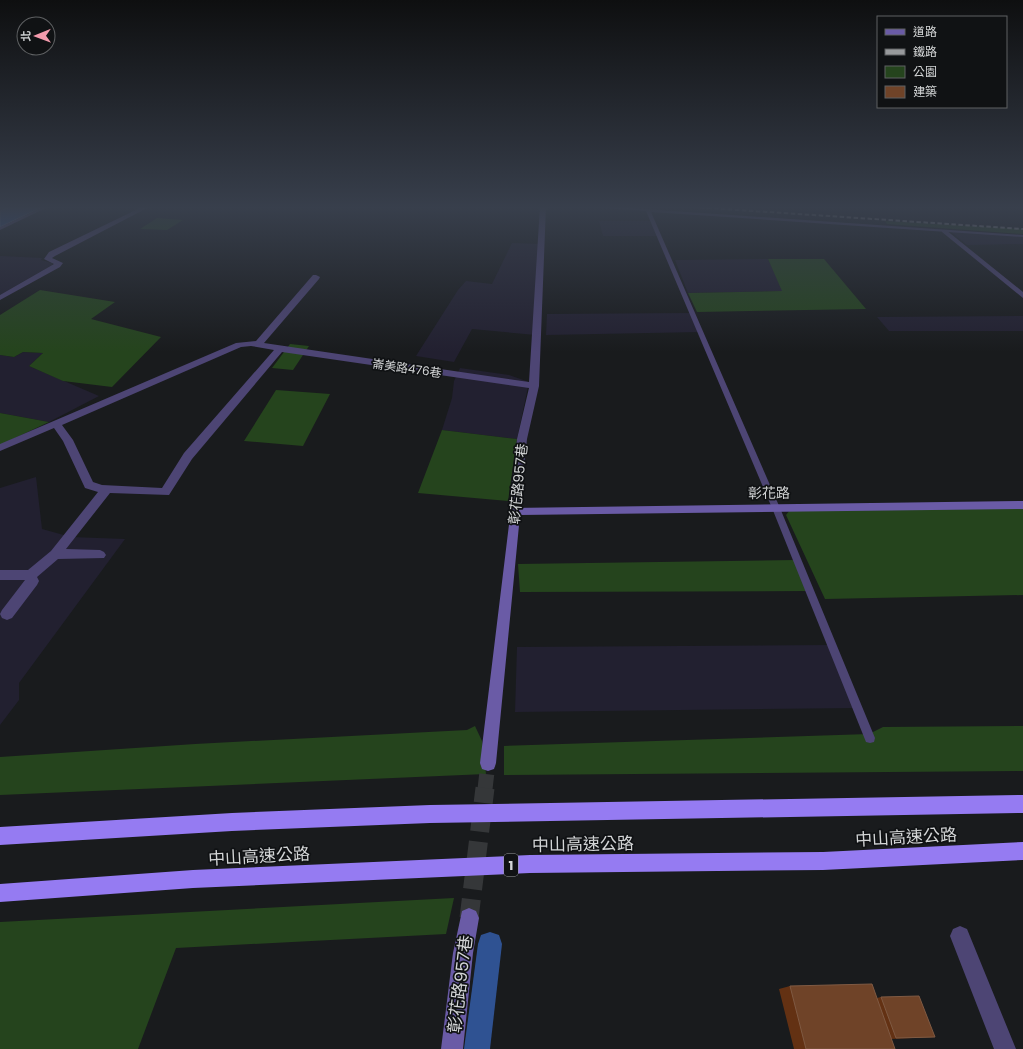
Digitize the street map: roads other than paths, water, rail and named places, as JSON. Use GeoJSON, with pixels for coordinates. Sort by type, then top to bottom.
{"type":"FeatureCollection","features":[{"type":"Feature","properties":{"kind":"highway","name":"中山高速公路"},"geometry":{"type":"LineString","coordinates":[[0,836],[232,822],[430,814],[1023,804]]}},
{"type":"Feature","properties":{"kind":"highway","name":"中山高速公路"},"geometry":{"type":"LineString","coordinates":[[0,893],[193,879],[530,864],[823,861],[1023,851]]}},
{"type":"Feature","properties":{"kind":"street"},"geometry":{"type":"LineString","coordinates":[[0,298],[57,265],[59,263],[48,259],[51,255]]}},
{"type":"Feature","properties":{"kind":"street","name":"彰花路957巷"},"geometry":{"type":"LineString","coordinates":[[488,763],[522,439],[534,386],[541,255]]}},
{"type":"Feature","properties":{"kind":"street"},"geometry":{"type":"LineString","coordinates":[[973,255],[1023,296]]}},
{"type":"Feature","properties":{"kind":"street"},"geometry":{"type":"LineString","coordinates":[[258,344],[316,277]]}},
{"type":"Feature","properties":{"kind":"street"},"geometry":{"type":"LineString","coordinates":[[0,288],[12,291]]}},
{"type":"Feature","properties":{"kind":"street","name":"崙美路476巷"},"geometry":{"type":"LineString","coordinates":[[0,448],[231,348],[251,343],[280,349],[534,386]]}},
{"type":"Feature","properties":{"kind":"street"},"geometry":{"type":"LineString","coordinates":[[56,424],[68,440],[89,485],[102,489],[165,492],[188,456],[280,349]]}},
{"type":"Feature","properties":{"kind":"street"},"geometry":{"type":"LineString","coordinates":[[30,576],[55,554],[104,493],[102,489]]}},
{"type":"Feature","properties":{"kind":"street","name":"彰花路"},"geometry":{"type":"LineString","coordinates":[[515,511],[1023,505]]}},
{"type":"Feature","properties":{"kind":"street"},"geometry":{"type":"LineString","coordinates":[[55,554],[100,555]]}},
{"type":"Feature","properties":{"kind":"street"},"geometry":{"type":"LineString","coordinates":[[0,575],[26,574],[30,576]]}},
{"type":"Feature","properties":{"kind":"street"},"geometry":{"type":"LineString","coordinates":[[7,614],[32,581],[30,576]]}},
{"type":"Feature","properties":{"kind":"street","name":"彰花路957巷"},"geometry":{"type":"LineString","coordinates":[[452,1049],[463,953],[469,918]]}},
{"type":"Feature","properties":{"kind":"street"},"geometry":{"type":"LineString","coordinates":[[960,936],[1005,1049]]}},
{"type":"Feature","properties":{"kind":"lane"},"geometry":{"type":"LineString","coordinates":[[667,255],[776,508],[870,738]]}},
{"type":"Feature","properties":{"kind":"waterway"},"geometry":{"type":"LineString","coordinates":[[477,1049],[490,944]]}},
{"type":"Feature","properties":{"kind":"tunnel"},"geometry":{"type":"LineString","coordinates":[[485,789],[488,763]]}},
{"type":"Feature","properties":{"kind":"tunnel"},"geometry":{"type":"LineString","coordinates":[[469,918],[485,788]]}}]}
